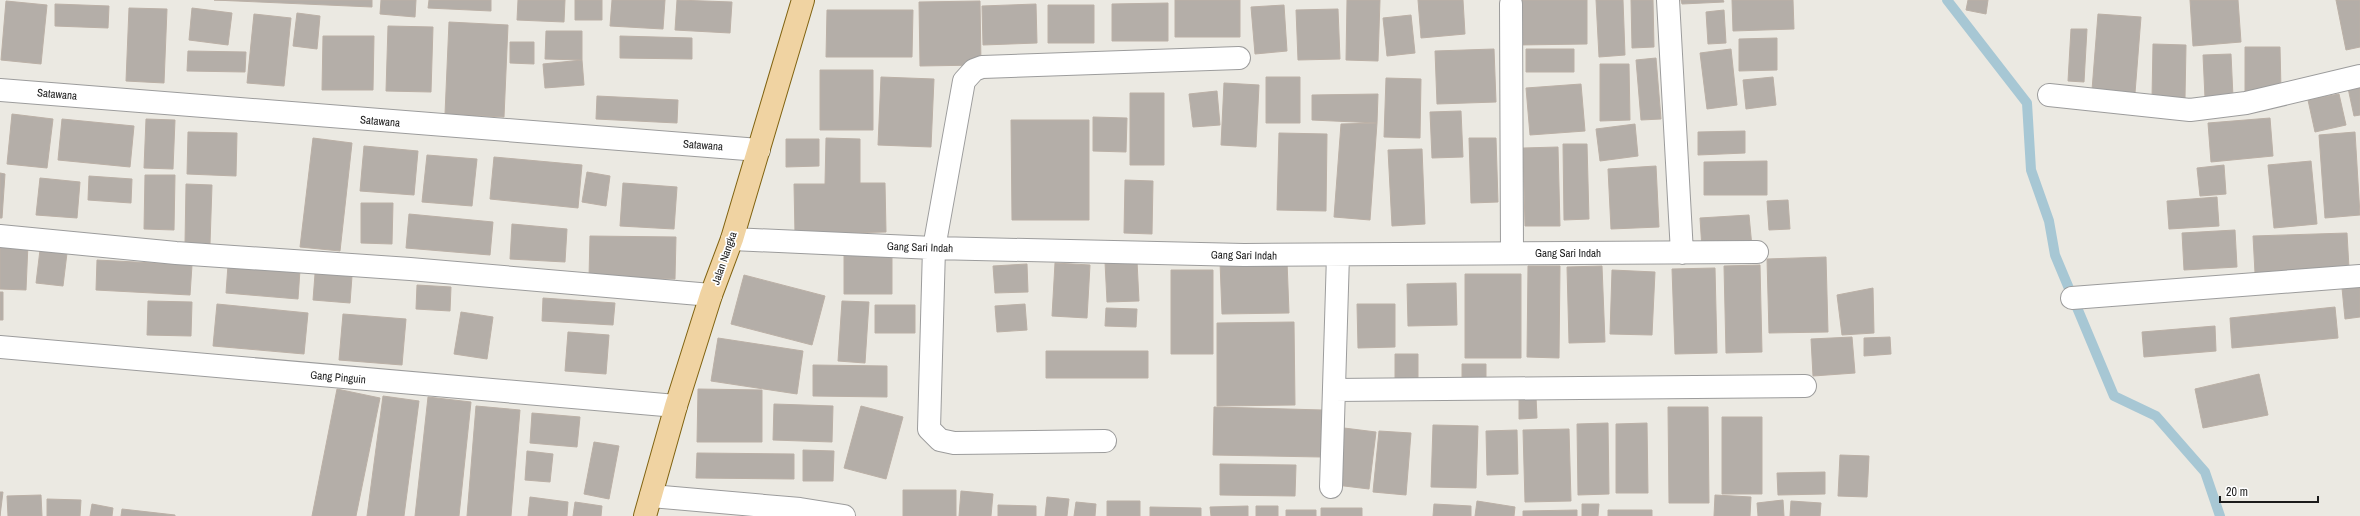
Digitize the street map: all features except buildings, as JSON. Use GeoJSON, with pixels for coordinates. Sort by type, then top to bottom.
{"type":"FeatureCollection","features":[{"type":"Feature","properties":{"kind":"main road","name":"Jalan Nangka"},"geometry":{"type":"LineString","coordinates":[[648,506],[676,406],[711,295],[732,238],[803,0]]}},
{"type":"Feature","properties":{"kind":"street"},"geometry":{"type":"LineString","coordinates":[[1668,0],[1682,253]]}},
{"type":"Feature","properties":{"kind":"street"},"geometry":{"type":"LineString","coordinates":[[1511,4],[1512,253]]}},
{"type":"Feature","properties":{"kind":"street"},"geometry":{"type":"LineString","coordinates":[[1105,441],[954,443],[940,440],[929,429],[934,248],[964,81],[974,70],[982,67],[1239,58]]}},
{"type":"Feature","properties":{"kind":"street"},"geometry":{"type":"LineString","coordinates":[[2049,95],[2190,110],[2246,103],[2360,76]]}},
{"type":"Feature","properties":{"kind":"street","name":"Satawana"},"geometry":{"type":"LineString","coordinates":[[0,90],[759,150]]}},
{"type":"Feature","properties":{"kind":"street"},"geometry":{"type":"LineString","coordinates":[[0,236],[176,253],[410,269],[711,295]]}},
{"type":"Feature","properties":{"kind":"street","name":"Gang Sari Indah"},"geometry":{"type":"LineString","coordinates":[[732,238],[934,248],[1244,255],[1757,252]]}},
{"type":"Feature","properties":{"kind":"street"},"geometry":{"type":"LineString","coordinates":[[1331,487],[1338,255]]}},
{"type":"Feature","properties":{"kind":"street"},"geometry":{"type":"LineString","coordinates":[[2072,298],[2360,276]]}},
{"type":"Feature","properties":{"kind":"street","name":"Gang Pinguin"},"geometry":{"type":"LineString","coordinates":[[0,347],[676,406]]}},
{"type":"Feature","properties":{"kind":"street"},"geometry":{"type":"LineString","coordinates":[[1334,390],[1805,386]]}},
{"type":"Feature","properties":{"kind":"street"},"geometry":{"type":"LineString","coordinates":[[648,506],[800,509],[844,516]]}},
{"type":"Feature","properties":{"kind":"waterway"},"geometry":{"type":"LineString","coordinates":[[1947,0],[2027,103],[2031,170],[2049,221],[2055,255],[2114,396],[2156,416],[2205,472],[2220,516]]}}]}
